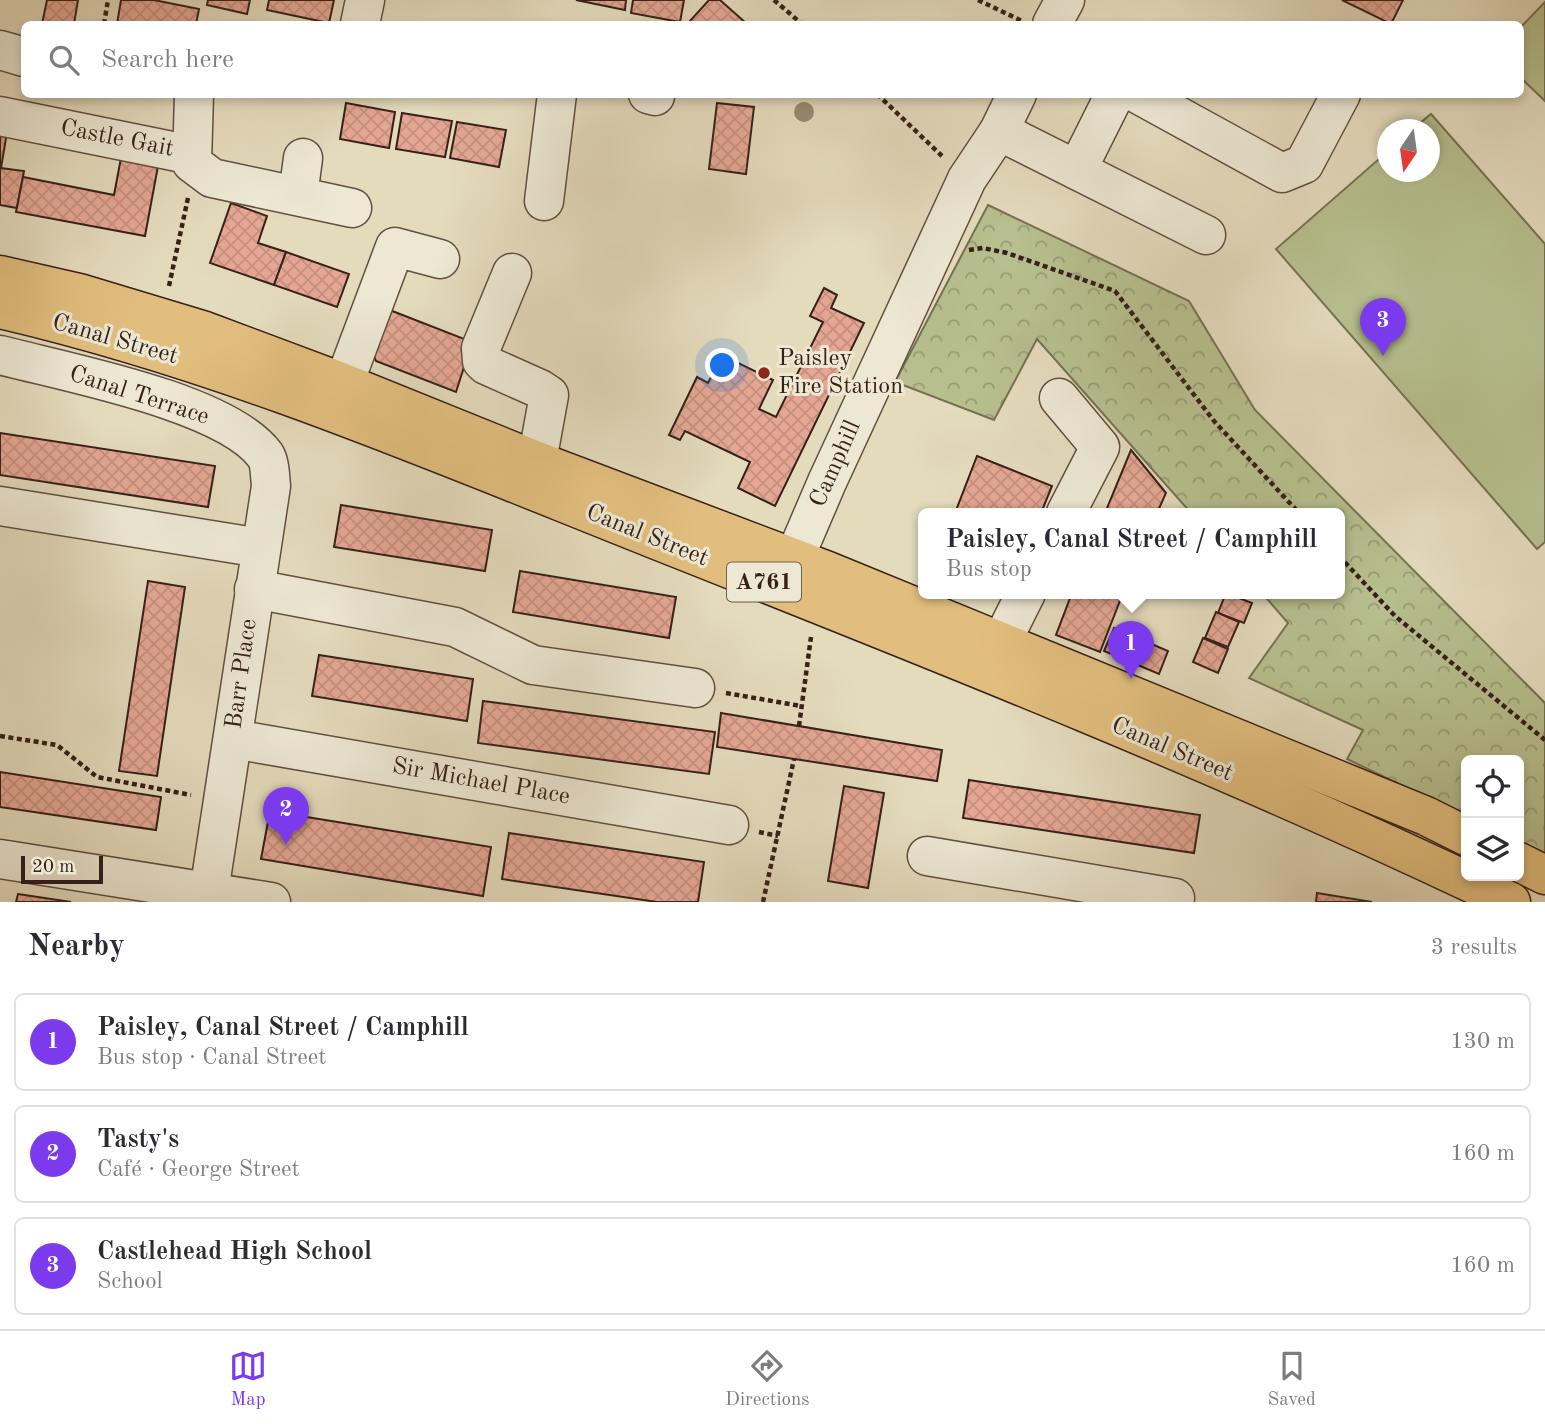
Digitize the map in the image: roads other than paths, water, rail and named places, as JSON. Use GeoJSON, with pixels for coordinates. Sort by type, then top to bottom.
{"type":"FeatureCollection","features":[{"type":"Feature","properties":{"kind":"main road","name":"Canal Street"},"geometry":{"type":"LineString","coordinates":[[0,275],[79,293],[205,331],[344,383],[537,461],[797,584],[1371,835],[1511,902]]}},
{"type":"Feature","properties":{"kind":"main road","name":"Canal Street"},"geometry":{"type":"LineString","coordinates":[[0,309],[73,326],[195,363],[797,584],[828,571],[1426,816],[1461,834]]}},
{"type":"Feature","properties":{"kind":"main road"},"geometry":{"type":"LineString","coordinates":[[1524,864],[1545,875]]}},
{"type":"Feature","properties":{"kind":"street"},"geometry":{"type":"LineString","coordinates":[[361,21],[365,0]]}},
{"type":"Feature","properties":{"kind":"street"},"geometry":{"type":"LineString","coordinates":[[1054,21],[1065,0]]}},
{"type":"Feature","properties":{"kind":"street"},"geometry":{"type":"LineString","coordinates":[[0,50],[21,56]]}},
{"type":"Feature","properties":{"kind":"street","name":"Castle Gait"},"geometry":{"type":"LineString","coordinates":[[193,160],[194,98]]}},
{"type":"Feature","properties":{"kind":"street"},"geometry":{"type":"LineString","coordinates":[[544,201],[557,98]]}},
{"type":"Feature","properties":{"kind":"street","name":"Camphill"},"geometry":{"type":"LineString","coordinates":[[797,584],[927,263],[967,179],[999,131],[1015,98]]}},
{"type":"Feature","properties":{"kind":"street"},"geometry":{"type":"LineString","coordinates":[[1077,170],[1113,98]]}},
{"type":"Feature","properties":{"kind":"street"},"geometry":{"type":"LineString","coordinates":[[1145,98],[1282,173],[1304,164],[1339,98]]}},
{"type":"Feature","properties":{"kind":"street","name":"Castle Gait"},"geometry":{"type":"LineString","coordinates":[[0,116],[193,160],[212,178],[352,208]]}},
{"type":"Feature","properties":{"kind":"street"},"geometry":{"type":"LineString","coordinates":[[999,131],[1206,235]]}},
{"type":"Feature","properties":{"kind":"street"},"geometry":{"type":"LineString","coordinates":[[298,196],[303,158]]}},
{"type":"Feature","properties":{"kind":"street"},"geometry":{"type":"LineString","coordinates":[[344,383],[395,247],[440,259]]}},
{"type":"Feature","properties":{"kind":"street"},"geometry":{"type":"LineString","coordinates":[[512,272],[481,348],[481,361],[549,395],[537,461]]}},
{"type":"Feature","properties":{"kind":"street","name":"Canal Terrace"},"geometry":{"type":"LineString","coordinates":[[0,355],[131,388],[201,412],[241,432],[267,457]]}},
{"type":"Feature","properties":{"kind":"street"},"geometry":{"type":"LineString","coordinates":[[1059,398],[1100,447],[1069,508]]}},
{"type":"Feature","properties":{"kind":"street","name":"Barr Place"},"geometry":{"type":"LineString","coordinates":[[209,892],[271,486],[267,457]]}},
{"type":"Feature","properties":{"kind":"street"},"geometry":{"type":"LineString","coordinates":[[0,506],[260,548]]}},
{"type":"Feature","properties":{"kind":"street"},"geometry":{"type":"LineString","coordinates":[[254,589],[455,627],[533,665],[695,688]]}},
{"type":"Feature","properties":{"kind":"street"},"geometry":{"type":"LineString","coordinates":[[1001,643],[1023,599]]}},
{"type":"Feature","properties":{"kind":"street","name":"Sir Michael Place"},"geometry":{"type":"LineString","coordinates":[[233,739],[729,825]]}},
{"type":"Feature","properties":{"kind":"street"},"geometry":{"type":"LineString","coordinates":[[927,856],[1175,898],[1174,902]]}},
{"type":"Feature","properties":{"kind":"street"},"geometry":{"type":"LineString","coordinates":[[0,859],[271,902]]}},
{"type":"Feature","properties":{"kind":"place","name":"Castlehead High School"},"geometry":{"type":"Point","coordinates":[1383,356]}},
{"type":"Feature","properties":{"kind":"place","name":"Paisley Fire Station"},"geometry":{"type":"Point","coordinates":[764,373]}},
{"type":"Feature","properties":{"kind":"place","name":"Paisley, Canal Street / Camphill"},"geometry":{"type":"Point","coordinates":[1131,679]}},
{"type":"Feature","properties":{"kind":"place","name":"Tasty's"},"geometry":{"type":"Point","coordinates":[286,845]}}]}
